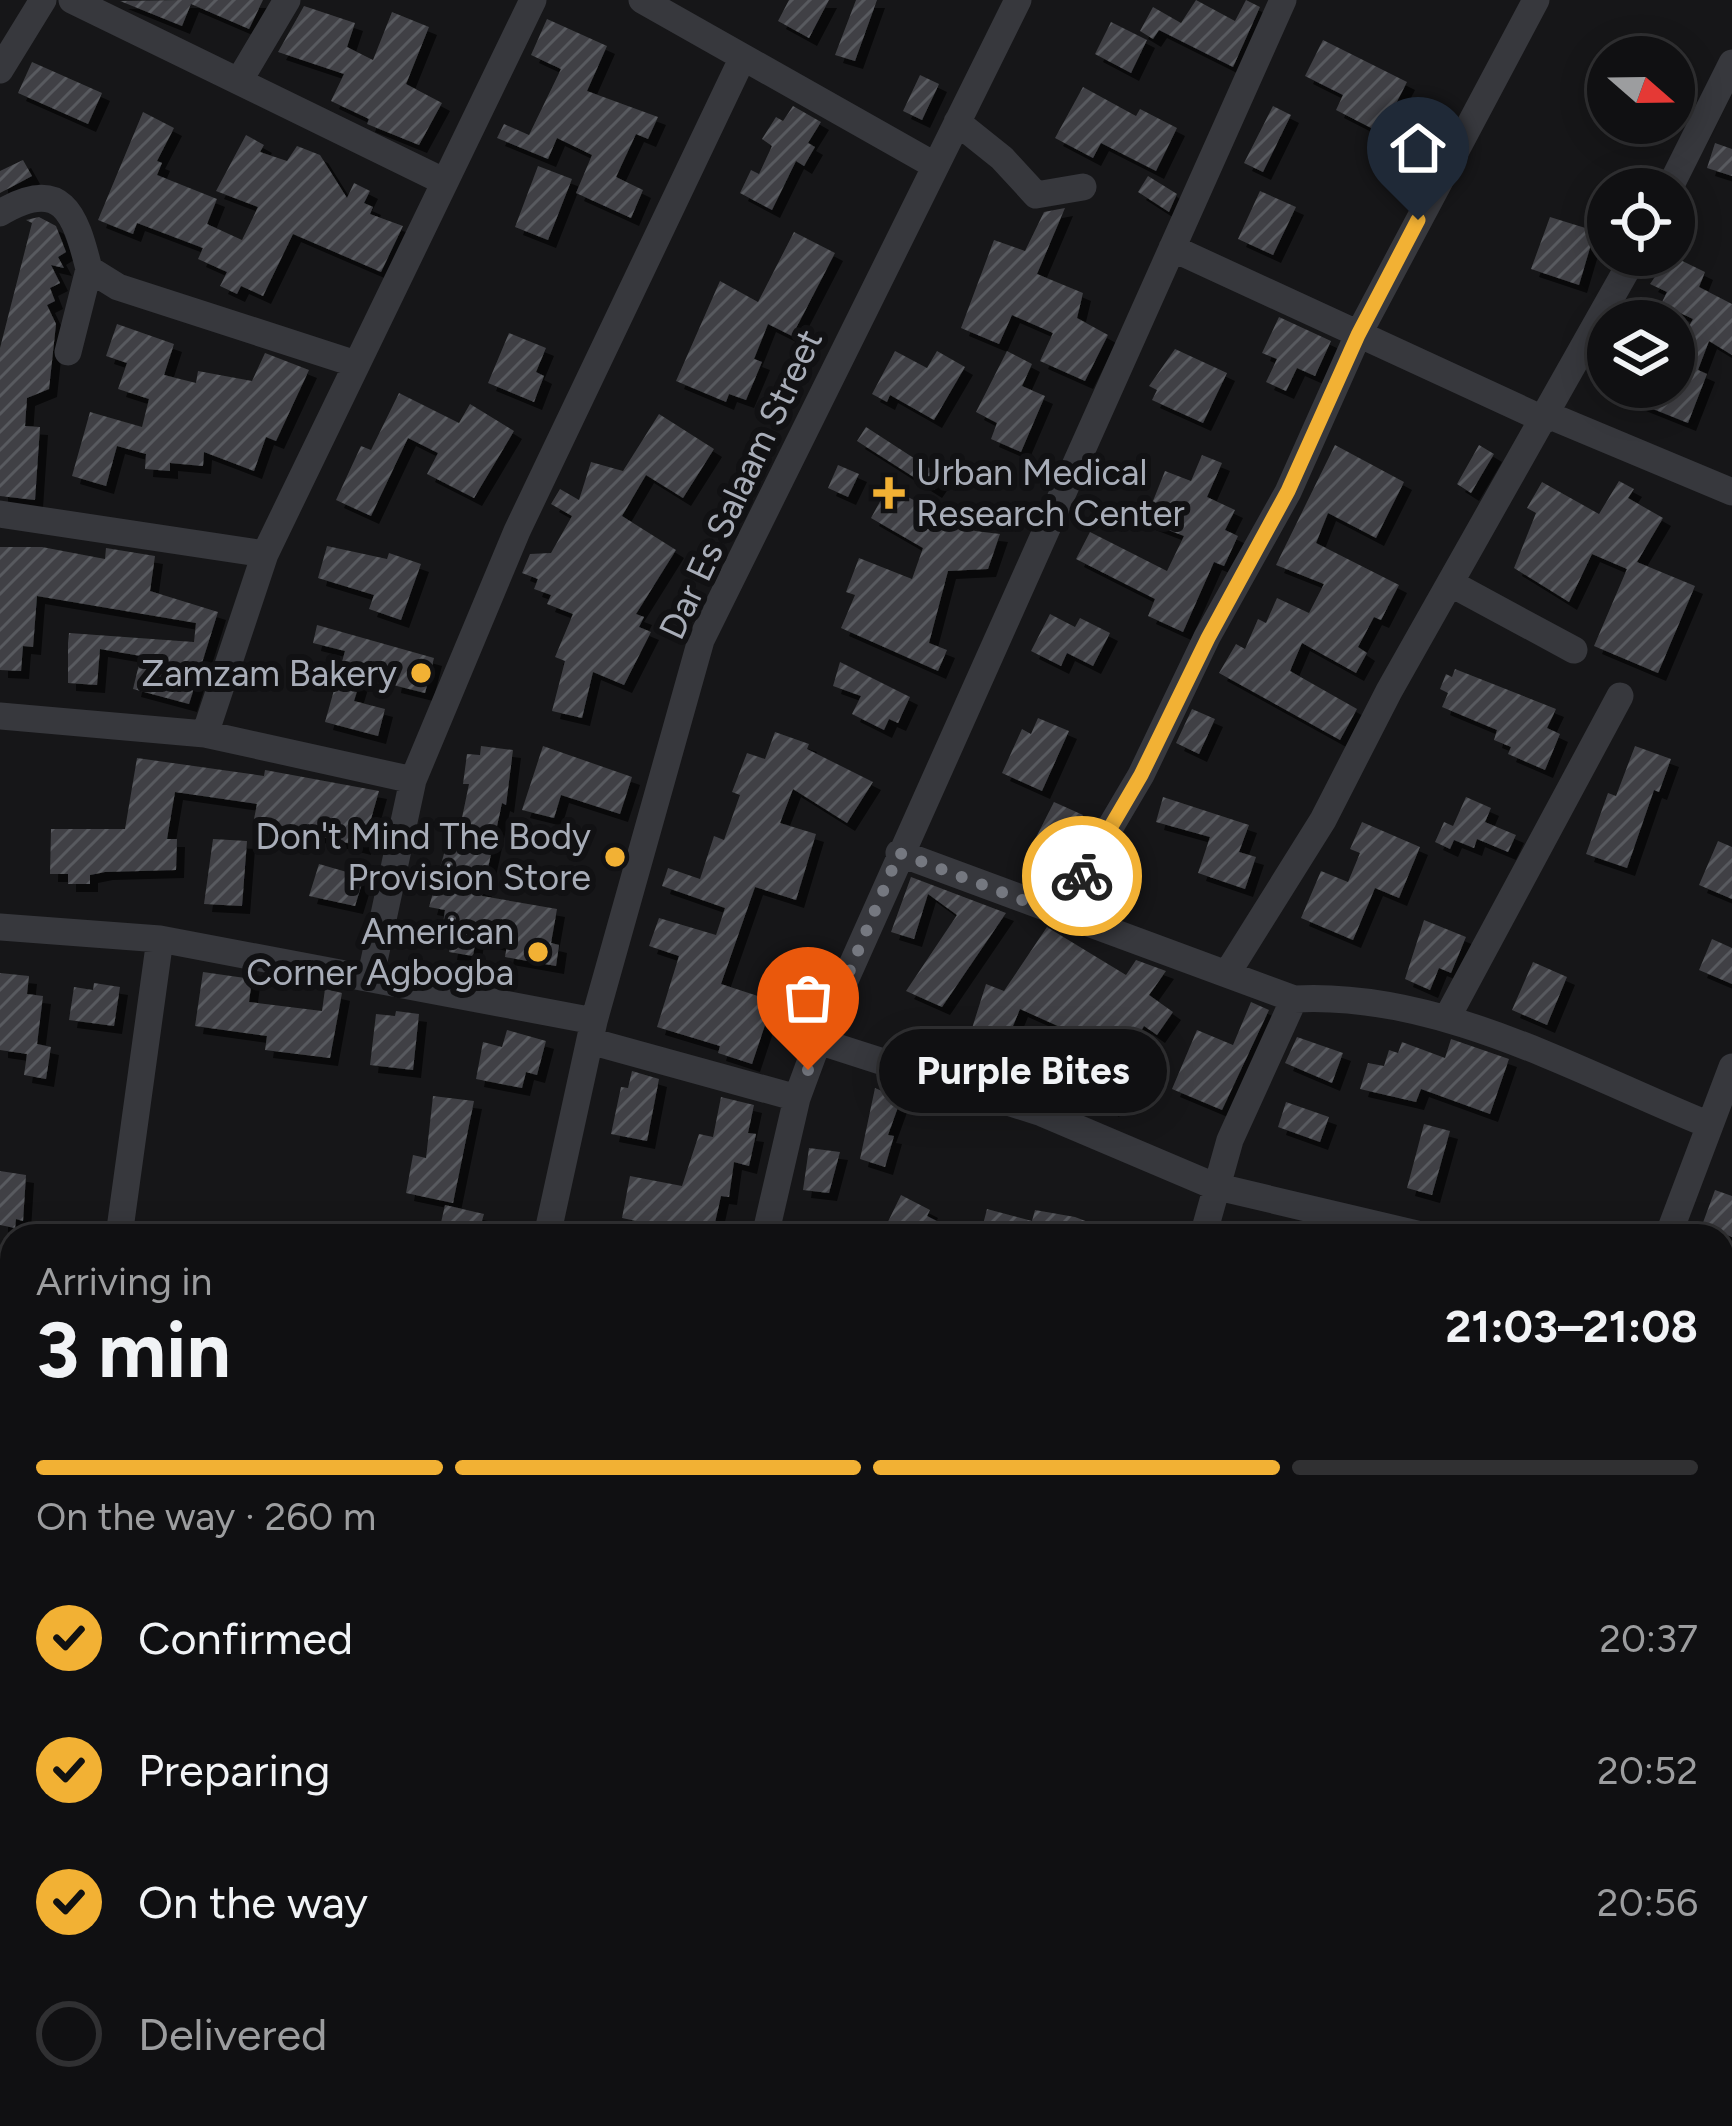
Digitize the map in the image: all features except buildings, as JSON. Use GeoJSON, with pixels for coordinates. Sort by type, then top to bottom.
{"type":"FeatureCollection","features":[{"type":"Feature","properties":{"kind":"street"},"geometry":{"type":"LineString","coordinates":[[0,70],[43,0]]}},
{"type":"Feature","properties":{"kind":"street"},"geometry":{"type":"LineString","coordinates":[[72,0],[445,182]]}},
{"type":"Feature","properties":{"kind":"street"},"geometry":{"type":"LineString","coordinates":[[239,81],[287,0]]}},
{"type":"Feature","properties":{"kind":"street"},"geometry":{"type":"LineString","coordinates":[[205,734],[265,554],[533,0]]}},
{"type":"Feature","properties":{"kind":"street"},"geometry":{"type":"LineString","coordinates":[[642,0],[934,165]]}},
{"type":"Feature","properties":{"kind":"street","name":"Dar Es Salaam Street"},"geometry":{"type":"LineString","coordinates":[[551,1224],[592,1031],[701,640],[1018,0]]}},
{"type":"Feature","properties":{"kind":"street"},"geometry":{"type":"LineString","coordinates":[[768,1224],[797,1098],[818,1041],[1283,0]]}},
{"type":"Feature","properties":{"kind":"street"},"geometry":{"type":"LineString","coordinates":[[1059,914],[1141,775],[1288,491],[1358,335],[1536,0]]}},
{"type":"Feature","properties":{"kind":"street"},"geometry":{"type":"LineString","coordinates":[[371,975],[413,780],[517,531],[742,59]]}},
{"type":"Feature","properties":{"kind":"street"},"geometry":{"type":"LineString","coordinates":[[1680,168],[1732,63]]}},
{"type":"Feature","properties":{"kind":"street"},"geometry":{"type":"LineString","coordinates":[[956,122],[1002,158],[1036,195],[1083,187]]}},
{"type":"Feature","properties":{"kind":"street"},"geometry":{"type":"LineString","coordinates":[[0,213],[33,197],[67,207],[89,269],[68,352]]}},
{"type":"Feature","properties":{"kind":"street"},"geometry":{"type":"LineString","coordinates":[[1172,248],[1546,418],[1727,483]]}},
{"type":"Feature","properties":{"kind":"street"},"geometry":{"type":"LineString","coordinates":[[89,269],[118,287],[356,364]]}},
{"type":"Feature","properties":{"kind":"street"},"geometry":{"type":"LineString","coordinates":[[1228,972],[1323,820],[1624,276]]}},
{"type":"Feature","properties":{"kind":"street"},"geometry":{"type":"LineString","coordinates":[[0,514],[265,554]]}},
{"type":"Feature","properties":{"kind":"street"},"geometry":{"type":"LineString","coordinates":[[1450,583],[1574,650]]}},
{"type":"Feature","properties":{"kind":"street"},"geometry":{"type":"LineString","coordinates":[[1447,1018],[1620,696]]}},
{"type":"Feature","properties":{"kind":"street"},"geometry":{"type":"LineString","coordinates":[[0,716],[205,734],[413,780]]}},
{"type":"Feature","properties":{"kind":"street"},"geometry":{"type":"LineString","coordinates":[[899,853],[1294,1000],[1328,998],[1447,1018],[1707,1124]]}},
{"type":"Feature","properties":{"kind":"street"},"geometry":{"type":"LineString","coordinates":[[0,927],[160,939],[371,975],[592,1031],[797,1098]]}},
{"type":"Feature","properties":{"kind":"street"},"geometry":{"type":"LineString","coordinates":[[121,1224],[160,939]]}},
{"type":"Feature","properties":{"kind":"street"},"geometry":{"type":"LineString","coordinates":[[1206,1224],[1214,1186],[1294,1000]]}},
{"type":"Feature","properties":{"kind":"street"},"geometry":{"type":"LineString","coordinates":[[818,1041],[1042,1113],[1214,1186],[1374,1224]]}},
{"type":"Feature","properties":{"kind":"street"},"geometry":{"type":"LineString","coordinates":[[1672,1224],[1732,1066]]}},
{"type":"Feature","properties":{"kind":"way so far"},"geometry":{"type":"LineString","coordinates":[[808,1070],[899,853],[1059,914],[1082,876]]}},
{"type":"Feature","properties":{"kind":"place","name":"Urban Medical Research Center"},"geometry":{"type":"Point","coordinates":[889,493]}},
{"type":"Feature","properties":{"kind":"place","name":"Zamzam Bakery"},"geometry":{"type":"Point","coordinates":[421,673]}},
{"type":"Feature","properties":{"kind":"place","name":"Don't Mind The Body Provision Store"},"geometry":{"type":"Point","coordinates":[615,857]}},
{"type":"Feature","properties":{"kind":"place","name":"American Corner Agbogba"},"geometry":{"type":"Point","coordinates":[538,952]}},
{"type":"Feature","properties":{"kind":"place","name":"Purple Bites"},"geometry":{"type":"Point","coordinates":[808,1070]}},
{"type":"Feature","properties":{"kind":"route"},"geometry":{"type":"LineString","coordinates":[[1082,876],[1141,775],[1288,491],[1358,335],[1418,220]]}}]}
